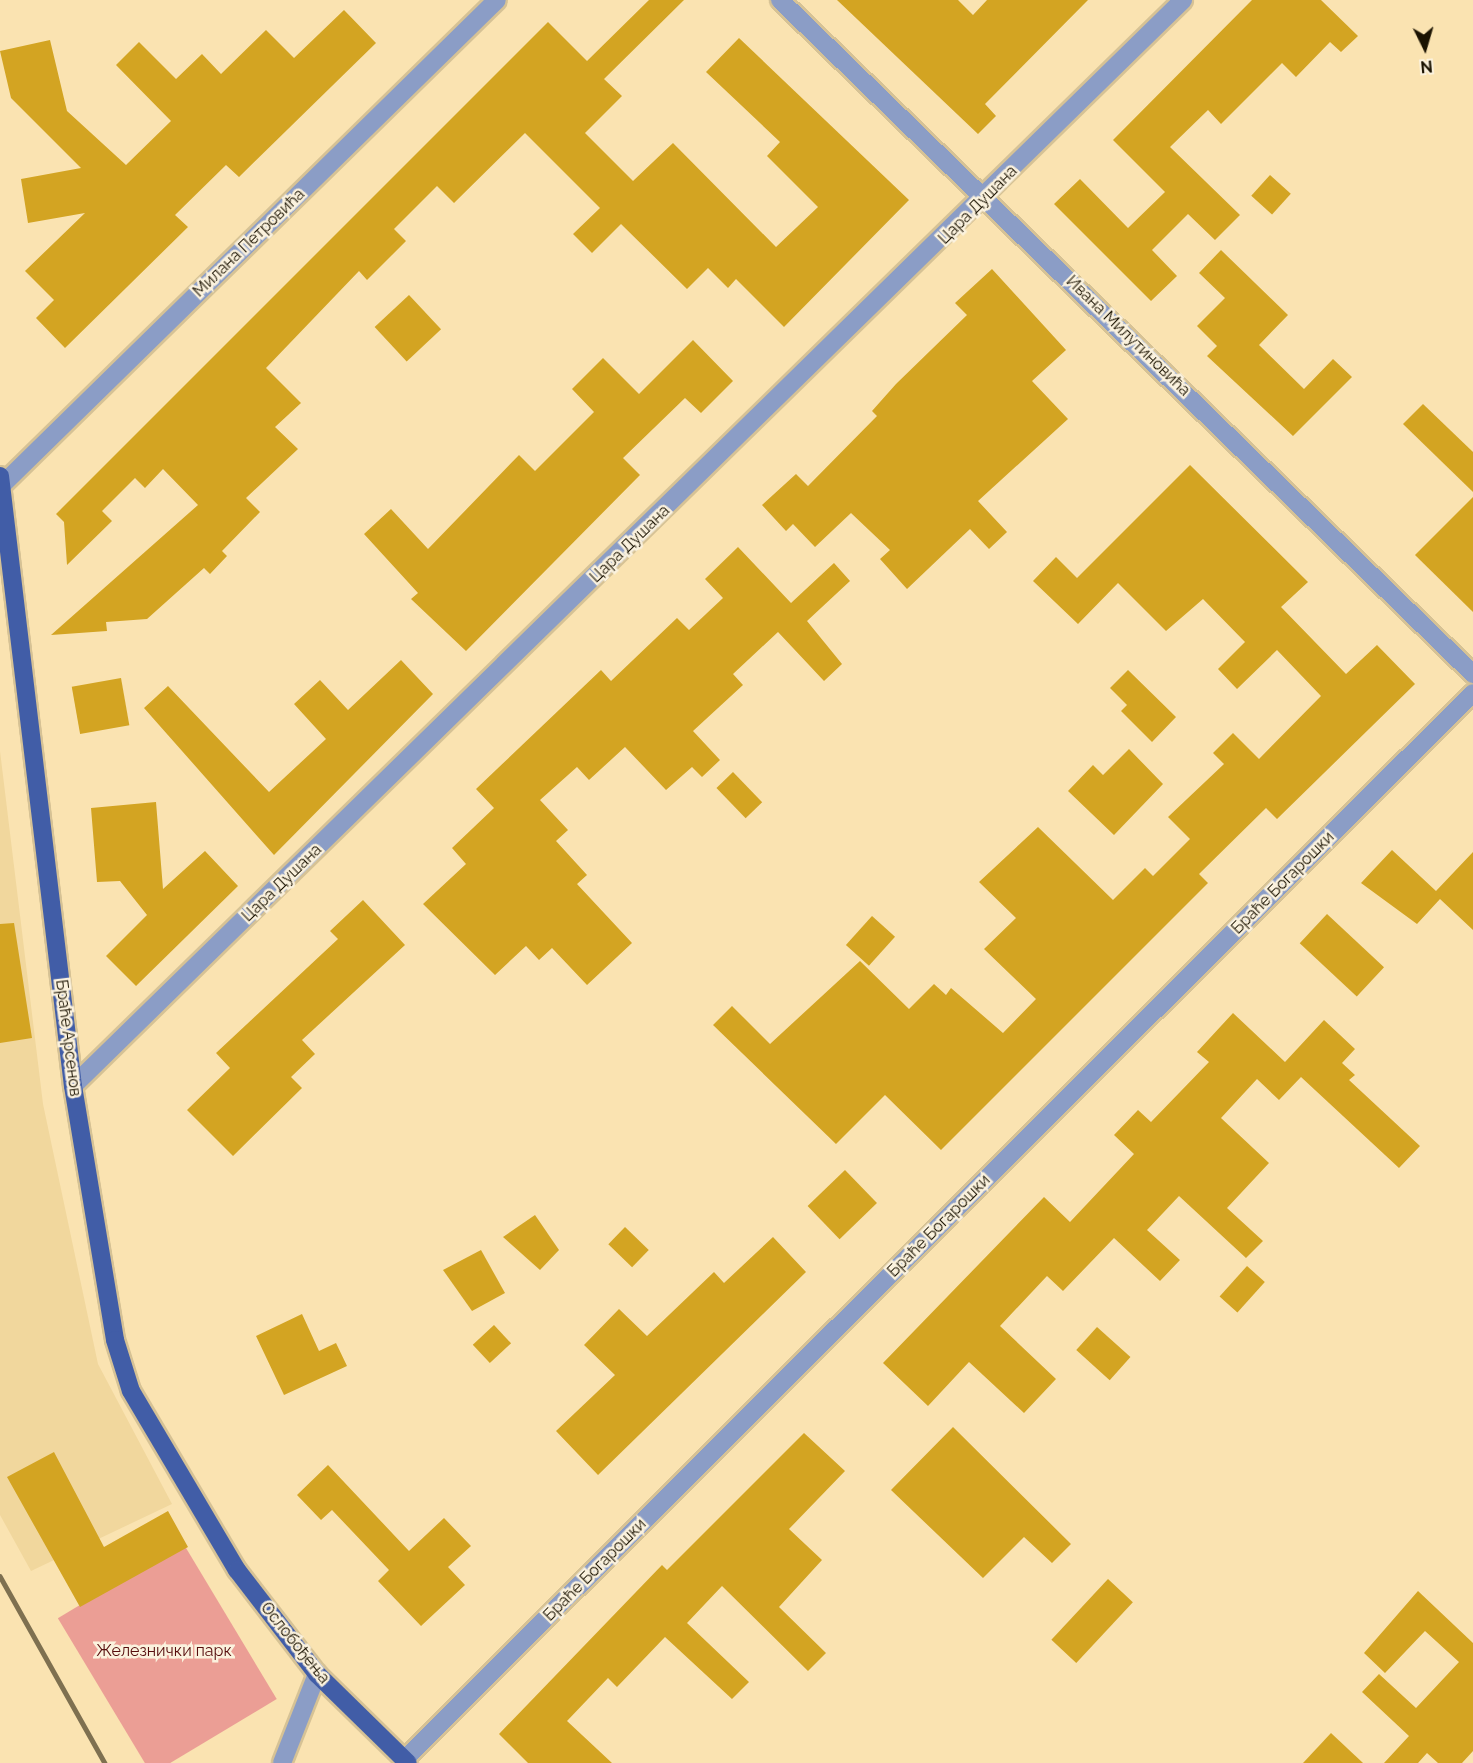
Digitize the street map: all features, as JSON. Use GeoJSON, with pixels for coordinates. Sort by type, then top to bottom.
{"type":"FeatureCollection","features":[{"type":"Feature","properties":{"kind":"main road","name":"Браће Арсенов"},"geometry":{"type":"LineString","coordinates":[[1,481],[73,1086],[115,1340],[131,1391],[237,1570]]}},
{"type":"Feature","properties":{"kind":"main road","name":"Ослобођења"},"geometry":{"type":"LineString","coordinates":[[237,1570],[316,1674],[406,1761]]}},
{"type":"Feature","properties":{"kind":"street","name":"Милана Петровића"},"geometry":{"type":"LineString","coordinates":[[1,481],[497,0]]}},
{"type":"Feature","properties":{"kind":"street","name":"Ивана Милутиновића"},"geometry":{"type":"LineString","coordinates":[[780,0],[986,197],[1473,674]]}},
{"type":"Feature","properties":{"kind":"street","name":"Цара Душана"},"geometry":{"type":"LineString","coordinates":[[73,1086],[986,197],[1183,0]]}},
{"type":"Feature","properties":{"kind":"street","name":"Браће Богарошки"},"geometry":{"type":"LineString","coordinates":[[406,1761],[1473,693]]}},
{"type":"Feature","properties":{"kind":"street"},"geometry":{"type":"LineString","coordinates":[[282,1763],[316,1674]]}},
{"type":"Feature","properties":{"kind":"shaded area"},"geometry":{"type":"Polygon","coordinates":[[[0,751],[43,1104],[98,1364],[172,1504],[31,1571],[0,1515],[0,751]]]}},
{"type":"Feature","properties":{"kind":"green space","name":"Железнички парк"},"geometry":{"type":"Polygon","coordinates":[[[183,1543],[277,1699],[170,1763],[145,1763],[58,1618],[183,1543]]]}},
{"type":"Feature","properties":{"kind":"building"},"geometry":{"type":"Polygon","coordinates":[[[649,0],[684,0],[604,79],[622,96],[585,133],[633,181],[673,143],[776,247],[818,207],[767,156],[780,142],[706,72],[739,38],[909,200],[784,327],[736,279],[728,288],[708,268],[687,289],[621,224],[592,253],[573,234],[600,208],[525,133],[454,203],[437,186],[394,229],[406,241],[367,280],[359,271],[266,368],[301,403],[275,427],[298,449],[246,498],[260,512],[222,551],[227,556],[210,574],[204,568],[147,619],[106,622],[107,631],[51,635],[198,505],[163,469],[145,488],[135,478],[102,511],[112,521],[67,565],[64,522],[56,514],[548,22],[587,61],[649,0]]]}},
{"type":"Feature","properties":{"kind":"building"},"geometry":{"type":"Polygon","coordinates":[[[837,0],[958,0],[973,15],[987,0],[1088,0],[985,104],[996,116],[978,134],[837,0]]]}},
{"type":"Feature","properties":{"kind":"building"},"geometry":{"type":"Polygon","coordinates":[[[1252,0],[1321,0],[1358,36],[1341,52],[1330,42],[1296,77],[1282,63],[1221,124],[1208,110],[1170,147],[1240,215],[1215,240],[1188,214],[1152,250],[1177,276],[1151,301],[1054,204],[1080,179],[1128,228],[1165,192],[1113,140],[1252,0]]]}},
{"type":"Feature","properties":{"kind":"building"},"geometry":{"type":"Polygon","coordinates":[[[344,10],[376,43],[239,177],[226,165],[175,215],[188,227],[65,348],[36,318],[54,300],[25,271],[85,213],[28,223],[21,179],[81,168],[11,98],[0,51],[50,40],[67,111],[126,165],[171,121],[116,65],[139,42],[176,79],[202,54],[221,74],[266,30],[294,58],[344,10]]]}},
{"type":"Feature","properties":{"kind":"building"},"geometry":{"type":"Polygon","coordinates":[[[1270,175],[1291,194],[1272,215],[1251,196],[1270,175]]]}},
{"type":"Feature","properties":{"kind":"building"},"geometry":{"type":"Polygon","coordinates":[[[1221,250],[1288,315],[1259,345],[1304,389],[1333,359],[1352,377],[1293,436],[1207,356],[1217,346],[1197,326],[1225,298],[1199,273],[1221,250]]]}},
{"type":"Feature","properties":{"kind":"building"},"geometry":{"type":"Polygon","coordinates":[[[992,269],[1066,350],[1032,381],[1068,419],[978,501],[1007,532],[989,549],[970,529],[907,589],[880,559],[890,550],[851,513],[815,547],[793,524],[786,531],[762,505],[796,474],[808,486],[877,416],[872,411],[896,384],[967,315],[955,303],[992,269]]]}},
{"type":"Feature","properties":{"kind":"building"},"geometry":{"type":"Polygon","coordinates":[[[409,295],[441,329],[407,361],[375,327],[409,295]]]}},
{"type":"Feature","properties":{"kind":"building"},"geometry":{"type":"Polygon","coordinates":[[[693,340],[733,381],[701,413],[685,398],[623,458],[640,475],[466,651],[411,599],[418,593],[364,534],[391,509],[428,549],[519,455],[535,471],[594,412],[572,389],[603,358],[639,394],[693,340]]]}},
{"type":"Feature","properties":{"kind":"building"},"geometry":{"type":"Polygon","coordinates":[[[1423,404],[1473,452],[1473,492],[1403,424],[1423,404]]]}},
{"type":"Feature","properties":{"kind":"building"},"geometry":{"type":"Polygon","coordinates":[[[1190,465],[1308,582],[1281,607],[1346,674],[1377,645],[1415,684],[1277,819],[1266,808],[1199,874],[1208,883],[941,1150],[885,1095],[836,1144],[713,1025],[732,1006],[770,1044],[860,961],[909,1009],[934,984],[946,995],[951,988],[1003,1033],[1036,999],[984,949],[1016,918],[979,882],[1038,827],[1113,900],[1145,868],[1153,876],[1190,839],[1168,817],[1224,764],[1213,753],[1233,733],[1259,759],[1321,696],[1277,650],[1237,689],[1218,669],[1245,642],[1203,599],[1166,631],[1118,583],[1078,624],[1033,581],[1056,557],[1077,578],[1190,465]]]}},
{"type":"Feature","properties":{"kind":"building"},"geometry":{"type":"Polygon","coordinates":[[[1473,497],[1473,612],[1415,555],[1473,497]]]}},
{"type":"Feature","properties":{"kind":"building"},"geometry":{"type":"Polygon","coordinates":[[[738,547],[791,603],[834,563],[850,581],[807,621],[842,664],[824,681],[778,632],[733,674],[743,685],[693,731],[720,760],[702,777],[692,767],[666,790],[625,747],[589,780],[577,767],[540,800],[568,830],[556,841],[587,875],[577,884],[632,943],[587,985],[552,948],[539,960],[526,946],[495,975],[423,904],[466,864],[452,848],[494,808],[476,789],[601,670],[611,681],[677,618],[689,630],[723,598],[705,579],[738,547]]]}},
{"type":"Feature","properties":{"kind":"building"},"geometry":{"type":"Polygon","coordinates":[[[401,660],[433,694],[274,855],[144,708],[168,686],[269,792],[326,739],[294,704],[320,680],[348,710],[401,660]]]}},
{"type":"Feature","properties":{"kind":"building"},"geometry":{"type":"Polygon","coordinates":[[[1128,670],[1176,717],[1152,742],[1121,711],[1127,705],[1110,688],[1128,670]]]}},
{"type":"Feature","properties":{"kind":"building"},"geometry":{"type":"Polygon","coordinates":[[[121,678],[129,725],[80,734],[72,687],[121,678]]]}},
{"type":"Feature","properties":{"kind":"building"},"geometry":{"type":"Polygon","coordinates":[[[1129,749],[1163,784],[1114,835],[1068,791],[1093,765],[1103,775],[1129,749]]]}},
{"type":"Feature","properties":{"kind":"building"},"geometry":{"type":"Polygon","coordinates":[[[733,772],[762,802],[746,818],[716,788],[733,772]]]}},
{"type":"Feature","properties":{"kind":"building"},"geometry":{"type":"Polygon","coordinates":[[[156,802],[163,889],[205,851],[238,886],[136,986],[106,956],[147,915],[120,881],[97,882],[91,808],[156,802]]]}},
{"type":"Feature","properties":{"kind":"building"},"geometry":{"type":"Polygon","coordinates":[[[1392,850],[1436,891],[1473,852],[1473,930],[1440,899],[1417,924],[1361,883],[1392,850]]]}},
{"type":"Feature","properties":{"kind":"building"},"geometry":{"type":"Polygon","coordinates":[[[363,900],[405,945],[302,1040],[315,1054],[291,1077],[302,1088],[233,1156],[187,1110],[230,1068],[216,1053],[338,939],[330,931],[363,900]]]}},
{"type":"Feature","properties":{"kind":"building"},"geometry":{"type":"Polygon","coordinates":[[[1327,914],[1384,967],[1357,996],[1300,943],[1327,914]]]}},
{"type":"Feature","properties":{"kind":"building"},"geometry":{"type":"Polygon","coordinates":[[[872,916],[895,937],[869,966],[846,945],[872,916]]]}},
{"type":"Feature","properties":{"kind":"building"},"geometry":{"type":"Polygon","coordinates":[[[14,923],[32,1038],[0,1043],[0,924],[14,923]]]}},
{"type":"Feature","properties":{"kind":"building"},"geometry":{"type":"Polygon","coordinates":[[[1233,1013],[1285,1062],[1324,1020],[1355,1049],[1342,1063],[1355,1075],[1349,1080],[1420,1146],[1399,1168],[1301,1077],[1279,1100],[1257,1079],[1221,1118],[1269,1163],[1227,1208],[1263,1241],[1246,1258],[1179,1196],[1147,1230],[1180,1260],[1160,1281],[1114,1238],[1063,1291],[1047,1276],[1000,1326],[1056,1379],[1024,1413],[969,1362],[928,1406],[883,1363],[1044,1197],[1070,1222],[1134,1154],[1114,1135],[1138,1110],[1151,1122],[1209,1062],[1197,1052],[1233,1013]]]}},
{"type":"Feature","properties":{"kind":"building"},"geometry":{"type":"Polygon","coordinates":[[[845,1170],[877,1203],[840,1239],[808,1206],[845,1170]]]}},
{"type":"Feature","properties":{"kind":"building"},"geometry":{"type":"Polygon","coordinates":[[[535,1215],[559,1250],[540,1270],[503,1237],[535,1215]]]}},
{"type":"Feature","properties":{"kind":"building"},"geometry":{"type":"Polygon","coordinates":[[[625,1227],[649,1250],[632,1267],[608,1244],[625,1227]]]}},
{"type":"Feature","properties":{"kind":"building"},"geometry":{"type":"Polygon","coordinates":[[[773,1237],[806,1272],[598,1475],[556,1431],[615,1375],[584,1345],[619,1309],[647,1336],[714,1272],[724,1283],[773,1237]]]}},
{"type":"Feature","properties":{"kind":"building"},"geometry":{"type":"Polygon","coordinates":[[[481,1250],[505,1293],[472,1311],[443,1270],[481,1250]]]}},
{"type":"Feature","properties":{"kind":"building"},"geometry":{"type":"Polygon","coordinates":[[[1247,1266],[1265,1282],[1237,1313],[1220,1296],[1247,1266]]]}},
{"type":"Feature","properties":{"kind":"building"},"geometry":{"type":"Polygon","coordinates":[[[302,1314],[319,1351],[336,1343],[347,1366],[284,1395],[256,1336],[302,1314]]]}},
{"type":"Feature","properties":{"kind":"building"},"geometry":{"type":"Polygon","coordinates":[[[494,1325],[511,1343],[490,1363],[473,1345],[494,1325]]]}},
{"type":"Feature","properties":{"kind":"building"},"geometry":{"type":"Polygon","coordinates":[[[1097,1327],[1130,1357],[1110,1380],[1076,1350],[1097,1327]]]}},
{"type":"Feature","properties":{"kind":"building"},"geometry":{"type":"Polygon","coordinates":[[[953,1427],[1071,1544],[1052,1563],[1024,1537],[983,1578],[891,1490],[953,1427]]]}},
{"type":"Feature","properties":{"kind":"building"},"geometry":{"type":"Polygon","coordinates":[[[804,1433],[845,1471],[789,1529],[822,1560],[779,1607],[826,1653],[808,1671],[722,1586],[687,1623],[749,1682],[732,1699],[665,1637],[617,1687],[608,1678],[567,1721],[612,1763],[528,1763],[499,1734],[662,1565],[667,1570],[804,1433]]]}},
{"type":"Feature","properties":{"kind":"building"},"geometry":{"type":"Polygon","coordinates":[[[54,1452],[104,1547],[168,1511],[188,1547],[80,1607],[7,1477],[54,1452]]]}},
{"type":"Feature","properties":{"kind":"building"},"geometry":{"type":"Polygon","coordinates":[[[328,1465],[409,1551],[444,1518],[471,1546],[448,1567],[465,1585],[421,1626],[378,1581],[389,1570],[332,1510],[321,1520],[297,1495],[328,1465]]]}},
{"type":"Feature","properties":{"kind":"building"},"geometry":{"type":"Polygon","coordinates":[[[1108,1579],[1133,1602],[1076,1663],[1051,1640],[1108,1579]]]}},
{"type":"Feature","properties":{"kind":"building"},"geometry":{"type":"Polygon","coordinates":[[[1418,1591],[1473,1643],[1473,1751],[1462,1763],[1438,1763],[1427,1753],[1418,1763],[1384,1763],[1409,1736],[1362,1692],[1379,1674],[1416,1708],[1459,1662],[1425,1631],[1385,1673],[1364,1653],[1418,1591]]]}},
{"type":"Feature","properties":{"kind":"building"},"geometry":{"type":"Polygon","coordinates":[[[1331,1733],[1363,1763],[1303,1763],[1331,1733]]]}},
{"type":"Feature","properties":{"kind":"railway"},"geometry":{"type":"LineString","coordinates":[[0,1576],[105,1763]]}}]}
